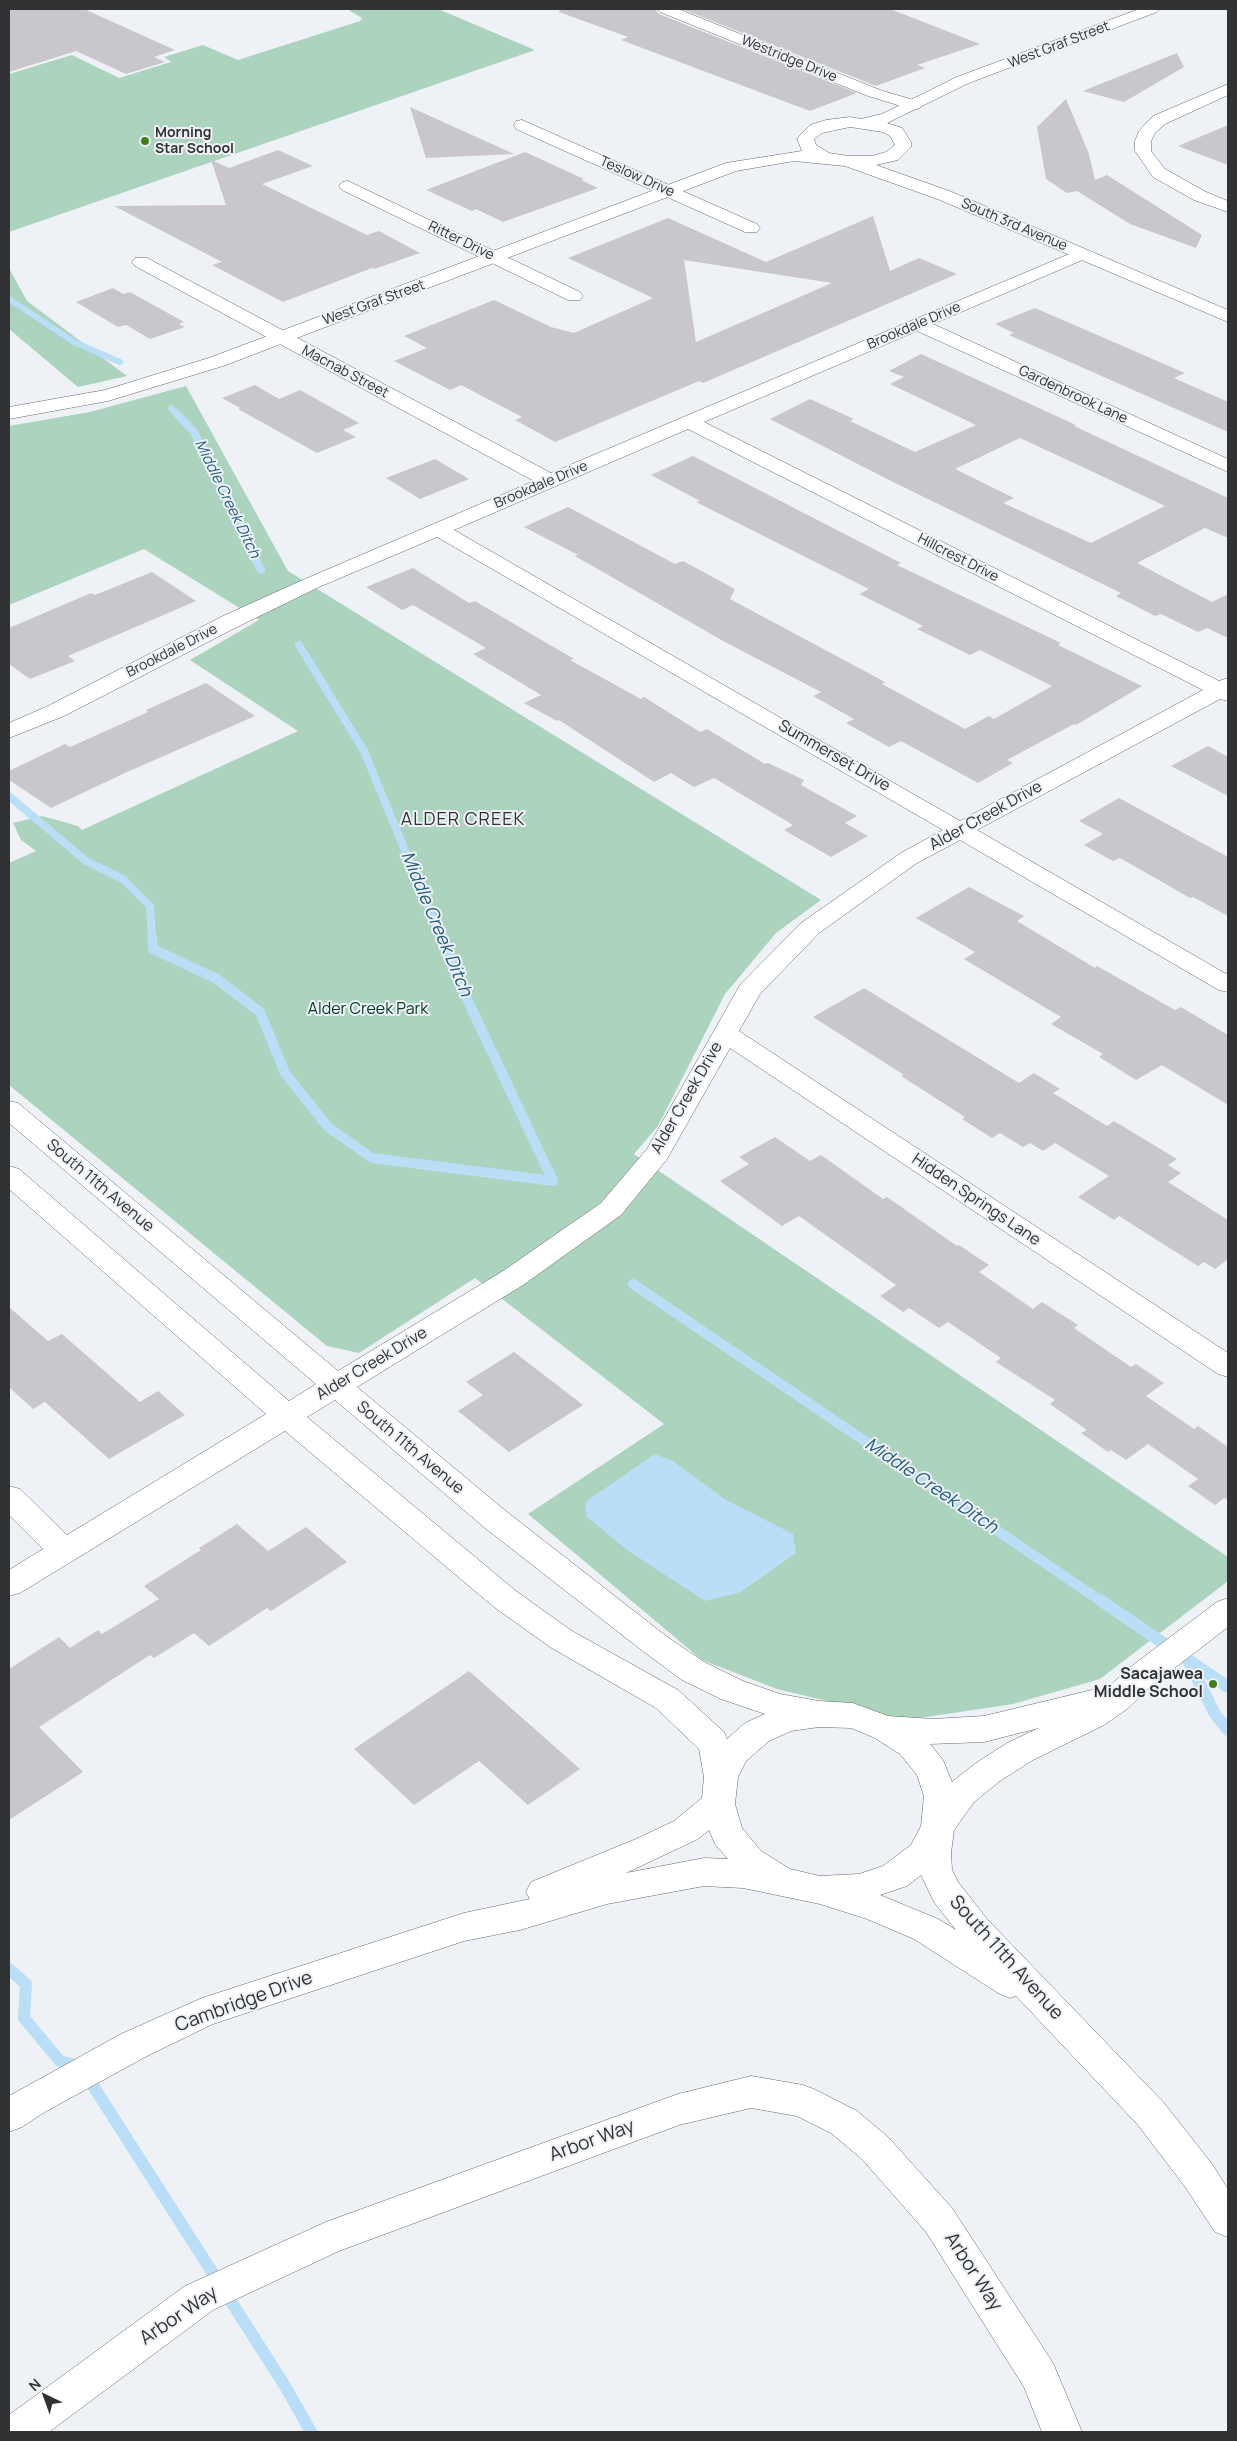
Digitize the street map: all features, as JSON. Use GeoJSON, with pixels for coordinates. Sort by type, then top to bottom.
{"type":"FeatureCollection","features":[{"type":"Feature","properties":{"kind":"street","name":"Westridge Drive"},"geometry":{"type":"LineString","coordinates":[[665,9],[874,94],[917,116]]}},
{"type":"Feature","properties":{"kind":"street","name":"West Graf Street"},"geometry":{"type":"LineString","coordinates":[[9,413],[108,395],[216,362],[496,258],[732,167],[756,154],[816,129],[837,123],[864,123],[887,118],[917,116],[994,70],[1152,9]]}},
{"type":"Feature","properties":{"kind":"street"},"geometry":{"type":"LineString","coordinates":[[1228,89],[1181,108],[1159,120],[1147,131],[1143,141],[1143,151],[1160,173],[1174,183],[1228,206]]}},
{"type":"Feature","properties":{"kind":"street","name":"West Graf Street"},"geometry":{"type":"LineString","coordinates":[[900,145],[917,116]]}},
{"type":"Feature","properties":{"kind":"street"},"geometry":{"type":"LineString","coordinates":[[848,162],[878,160],[900,145],[887,128],[864,123]]}},
{"type":"Feature","properties":{"kind":"street","name":"Teslow Drive"},"geometry":{"type":"LineString","coordinates":[[522,125],[751,228]]}},
{"type":"Feature","properties":{"kind":"street"},"geometry":{"type":"LineString","coordinates":[[809,133],[806,138],[808,148],[824,157]]}},
{"type":"Feature","properties":{"kind":"street","name":"South 3rd Avenue"},"geometry":{"type":"LineString","coordinates":[[900,145],[902,165],[946,196]]}},
{"type":"Feature","properties":{"kind":"street","name":"West Graf Street"},"geometry":{"type":"LineString","coordinates":[[732,167],[794,156],[824,157],[848,162]]}},
{"type":"Feature","properties":{"kind":"street","name":"South 3rd Avenue"},"geometry":{"type":"LineString","coordinates":[[848,162],[946,196],[1228,317]]}},
{"type":"Feature","properties":{"kind":"street","name":"Ritter Drive"},"geometry":{"type":"LineString","coordinates":[[348,186],[574,296]]}},
{"type":"Feature","properties":{"kind":"street","name":"Brookdale Drive"},"geometry":{"type":"LineString","coordinates":[[9,731],[56,711],[267,604],[1081,254]]}},
{"type":"Feature","properties":{"kind":"street","name":"Macnab Street"},"geometry":{"type":"LineString","coordinates":[[141,262],[550,481]]}},
{"type":"Feature","properties":{"kind":"street","name":"Gardenbrook Lane"},"geometry":{"type":"LineString","coordinates":[[918,324],[1228,466]]}},
{"type":"Feature","properties":{"kind":"street","name":"Hillcrest Drive"},"geometry":{"type":"LineString","coordinates":[[688,422],[1225,690]]}},
{"type":"Feature","properties":{"kind":"street","name":"Summerset Drive"},"geometry":{"type":"LineString","coordinates":[[438,529],[1228,985]]}},
{"type":"Feature","properties":{"kind":"street","name":"Alder Creek Drive"},"geometry":{"type":"LineString","coordinates":[[9,1585],[514,1278],[611,1209],[658,1153],[749,990],[810,928],[909,858],[1225,690]]}},
{"type":"Feature","properties":{"kind":"street","name":"Hidden Springs Lane"},"geometry":{"type":"LineString","coordinates":[[724,1033],[1228,1367]]}},
{"type":"Feature","properties":{"kind":"street","name":"South 11th Avenue"},"geometry":{"type":"LineString","coordinates":[[9,1109],[496,1520],[693,1671],[732,1690],[778,1706],[819,1714],[853,1716],[885,1728],[912,1746],[931,1769],[940,1796],[934,1853],[935,1870],[946,1892],[975,1929],[1091,2052]]}},
{"type":"Feature","properties":{"kind":"street","name":"South 11th Avenue"},"geometry":{"type":"LineString","coordinates":[[9,1175],[288,1416],[505,1599],[561,1639],[667,1700],[712,1741],[718,1754],[719,1790],[727,1834],[749,1861],[782,1881],[820,1890],[926,1928],[1002,1976],[1056,2016],[1151,2114],[1199,2176],[1228,2220]]}},
{"type":"Feature","properties":{"kind":"street"},"geometry":{"type":"LineString","coordinates":[[9,1497],[64,1551]]}},
{"type":"Feature","properties":{"kind":"street"},"geometry":{"type":"LineString","coordinates":[[938,1827],[962,1793],[988,1772],[1021,1751],[1093,1716],[1116,1700],[1140,1677],[1228,1610]]}},
{"type":"Feature","properties":{"kind":"street"},"geometry":{"type":"LineString","coordinates":[[885,1728],[933,1732],[984,1729],[1092,1702],[1140,1677]]}},
{"type":"Feature","properties":{"kind":"street","name":"South 11th Avenue"},"geometry":{"type":"LineString","coordinates":[[719,1790],[734,1752],[757,1732],[786,1719],[819,1714]]}},
{"type":"Feature","properties":{"kind":"street","name":"Cambridge Drive"},"geometry":{"type":"LineString","coordinates":[[464,1927],[519,1901],[648,1849],[686,1830],[719,1790]]}},
{"type":"Feature","properties":{"kind":"street","name":"South 11th Avenue"},"geometry":{"type":"LineString","coordinates":[[820,1890],[860,1888],[895,1876],[923,1854],[938,1827]]}},
{"type":"Feature","properties":{"kind":"street","name":"Cambridge Drive"},"geometry":{"type":"LineString","coordinates":[[9,2116],[30,2102],[126,2050],[202,2013],[464,1927],[520,1916],[607,1890],[704,1872],[743,1874],[782,1881]]}},
{"type":"Feature","properties":{"kind":"street","name":"Arbor Way"},"geometry":{"type":"LineString","coordinates":[[16,2429],[199,2298],[308,2247],[521,2166],[678,2110],[751,2092],[803,2101],[844,2122],[875,2148],[940,2220],[1039,2376],[1062,2432]]}},
{"type":"Feature","properties":{"kind":"green space","name":"Morning Star School"},"geometry":{"type":"Polygon","coordinates":[[[347,9],[438,9],[535,50],[9,232],[9,74],[72,55],[119,78],[171,62],[164,57],[203,45],[238,60],[360,21],[362,18],[347,9]]]}},
{"type":"Feature","properties":{"kind":"green space"},"geometry":{"type":"Polygon","coordinates":[[[9,268],[27,301],[127,376],[78,387],[9,329],[9,268]]]}},
{"type":"Feature","properties":{"kind":"green space","name":"Alder Creek Park"},"geometry":{"type":"Polygon","coordinates":[[[186,386],[288,571],[821,900],[776,933],[725,994],[658,1126],[634,1154],[1228,1557],[1228,1581],[1100,1679],[1013,1704],[906,1720],[777,1689],[702,1660],[528,1514],[664,1424],[475,1278],[359,1353],[327,1346],[9,1085],[9,863],[36,851],[21,840],[13,823],[42,816],[78,826],[82,830],[298,731],[190,660],[259,620],[144,549],[9,605],[9,426],[90,412],[186,386]]]}},
{"type":"Feature","properties":{"kind":"water"},"geometry":{"type":"Polygon","coordinates":[[[655,1454],[673,1461],[726,1500],[793,1534],[796,1553],[741,1592],[705,1601],[627,1550],[587,1517],[585,1502],[655,1454]]]}},
{"type":"Feature","properties":{"kind":"building"},"geometry":{"type":"Polygon","coordinates":[[[9,9],[84,9],[175,50],[154,57],[165,62],[126,74],[76,51],[9,72],[9,9]]]}},
{"type":"Feature","properties":{"kind":"building"},"geometry":{"type":"Polygon","coordinates":[[[560,9],[655,9],[659,14],[857,93],[810,111],[621,40],[628,37],[559,12],[560,9]]]}},
{"type":"Feature","properties":{"kind":"building"},"geometry":{"type":"Polygon","coordinates":[[[682,9],[890,9],[980,44],[917,65],[925,68],[876,86],[682,9]]]}},
{"type":"Feature","properties":{"kind":"building"},"geometry":{"type":"Polygon","coordinates":[[[1177,53],[1184,67],[1124,102],[1083,91],[1177,53]]]}},
{"type":"Feature","properties":{"kind":"building"},"geometry":{"type":"Polygon","coordinates":[[[1066,99],[1089,154],[1095,180],[1107,175],[1202,235],[1196,248],[1130,224],[1077,191],[1067,193],[1046,179],[1037,127],[1066,99]]]}},
{"type":"Feature","properties":{"kind":"building"},"geometry":{"type":"Polygon","coordinates":[[[410,107],[514,154],[426,158],[410,107]]]}},
{"type":"Feature","properties":{"kind":"building"},"geometry":{"type":"Polygon","coordinates":[[[1228,125],[1228,165],[1178,146],[1228,125]]]}},
{"type":"Feature","properties":{"kind":"building"},"geometry":{"type":"Polygon","coordinates":[[[278,150],[313,166],[262,184],[367,235],[379,231],[420,253],[374,269],[372,268],[283,302],[212,265],[222,262],[114,206],[226,205],[211,160],[229,168],[278,150]]]}},
{"type":"Feature","properties":{"kind":"building"},"geometry":{"type":"Polygon","coordinates":[[[525,152],[584,179],[581,180],[598,188],[503,222],[476,209],[472,211],[426,190],[525,152]]]}},
{"type":"Feature","properties":{"kind":"building"},"geometry":{"type":"Polygon","coordinates":[[[873,216],[890,271],[919,258],[957,274],[703,383],[699,381],[555,442],[515,420],[522,417],[461,385],[450,390],[394,361],[427,348],[404,336],[494,300],[551,327],[574,333],[653,298],[568,258],[668,218],[766,262],[873,216]],[[684,260],[696,342],[832,283],[684,260]]]}},
{"type":"Feature","properties":{"kind":"building"},"geometry":{"type":"Polygon","coordinates":[[[113,288],[123,294],[130,292],[184,322],[179,324],[185,327],[150,339],[126,325],[118,327],[76,302],[113,288]]]}},
{"type":"Feature","properties":{"kind":"building"},"geometry":{"type":"Polygon","coordinates":[[[1035,308],[1185,373],[1174,378],[1228,402],[1228,432],[1009,335],[1014,333],[995,324],[1035,308]]]}},
{"type":"Feature","properties":{"kind":"building"},"geometry":{"type":"Polygon","coordinates":[[[921,354],[1076,425],[1074,426],[1228,498],[1228,538],[1205,528],[1137,563],[1212,602],[1228,594],[1228,638],[1207,628],[1198,632],[1161,614],[1155,616],[1116,596],[1121,593],[891,481],[770,419],[810,399],[854,419],[850,421],[915,452],[976,425],[890,384],[904,377],[889,371],[921,354]],[[1020,438],[955,469],[1014,498],[1003,503],[1091,543],[1165,506],[1020,438]]]}},
{"type":"Feature","properties":{"kind":"building"},"geometry":{"type":"Polygon","coordinates":[[[255,385],[279,399],[300,390],[359,423],[343,430],[356,437],[317,453],[238,409],[240,408],[222,398],[255,385]]]}},
{"type":"Feature","properties":{"kind":"building"},"geometry":{"type":"Polygon","coordinates":[[[693,456],[901,563],[897,565],[1061,643],[1058,645],[1142,686],[1076,725],[1074,724],[1007,760],[1013,763],[978,783],[901,741],[889,747],[846,723],[854,719],[813,696],[821,692],[725,642],[575,556],[578,555],[524,527],[568,507],[675,564],[683,561],[735,589],[730,599],[885,682],[882,684],[965,729],[989,716],[994,719],[1052,686],[980,650],[970,655],[917,629],[923,626],[859,594],[869,589],[696,502],[700,501],[651,475],[693,456]]]}},
{"type":"Feature","properties":{"kind":"building"},"geometry":{"type":"Polygon","coordinates":[[[435,459],[469,479],[420,499],[386,478],[435,459]]]}},
{"type":"Feature","properties":{"kind":"building"},"geometry":{"type":"Polygon","coordinates":[[[413,568],[469,603],[475,601],[574,659],[570,660],[641,699],[644,697],[700,732],[707,729],[765,764],[768,763],[804,780],[801,785],[857,816],[845,823],[868,836],[831,857],[784,830],[793,825],[714,778],[694,787],[671,773],[654,782],[559,720],[557,721],[524,703],[541,695],[473,654],[486,648],[413,605],[402,610],[366,587],[413,568]]]}},
{"type":"Feature","properties":{"kind":"building"},"geometry":{"type":"Polygon","coordinates":[[[152,572],[196,601],[68,656],[75,661],[30,679],[9,664],[9,628],[91,593],[95,595],[152,572]]]}},
{"type":"Feature","properties":{"kind":"building"},"geometry":{"type":"Polygon","coordinates":[[[206,683],[255,716],[127,772],[51,808],[9,780],[9,771],[65,744],[70,747],[148,712],[146,710],[206,683]]]}},
{"type":"Feature","properties":{"kind":"building"},"geometry":{"type":"Polygon","coordinates":[[[1208,746],[1228,757],[1228,796],[1171,766],[1208,746]]]}},
{"type":"Feature","properties":{"kind":"building"},"geometry":{"type":"Polygon","coordinates":[[[1119,798],[1228,857],[1228,916],[1193,897],[1190,898],[1120,858],[1113,861],[1084,845],[1103,834],[1079,821],[1119,798]]]}},
{"type":"Feature","properties":{"kind":"building"},"geometry":{"type":"Polygon","coordinates":[[[969,887],[1024,916],[1017,921],[1095,968],[1097,966],[1175,1010],[1181,1007],[1228,1035],[1228,1105],[1162,1065],[1136,1080],[1099,1057],[1103,1054],[1051,1024],[1061,1017],[964,959],[975,952],[916,918],[969,887]]]}},
{"type":"Feature","properties":{"kind":"building"},"geometry":{"type":"Polygon","coordinates":[[[864,988],[1019,1083],[1034,1073],[1060,1089],[1053,1093],[1107,1126],[1114,1121],[1177,1159],[1168,1165],[1181,1173],[1168,1182],[1228,1220],[1228,1259],[1215,1269],[1204,1262],[1198,1266],[1119,1216],[1114,1220],[1078,1197],[1109,1176],[1055,1143],[1043,1151],[1030,1143],[1023,1147],[1000,1133],[992,1138],[962,1119],[965,1117],[901,1076],[904,1075],[813,1017],[864,988]]]}},
{"type":"Feature","properties":{"kind":"building"},"geometry":{"type":"Polygon","coordinates":[[[775,1137],[810,1161],[821,1155],[883,1199],[887,1197],[957,1246],[959,1245],[989,1265],[979,1272],[1033,1309],[1042,1302],[1078,1325],[1074,1328],[1131,1367],[1136,1364],[1164,1383],[1146,1396],[1194,1429],[1198,1426],[1228,1447],[1228,1500],[1224,1498],[1215,1505],[1188,1486],[1198,1479],[1148,1444],[1126,1460],[1111,1450],[1108,1452],[1081,1433],[1087,1430],[1050,1404],[1055,1400],[996,1362],[1001,1358],[948,1322],[939,1328],[909,1308],[903,1312],[880,1296],[896,1285],[799,1216],[782,1226],[720,1181],[749,1164],[739,1157],[775,1137]]]}},
{"type":"Feature","properties":{"kind":"building"},"geometry":{"type":"Polygon","coordinates":[[[9,1307],[48,1341],[62,1334],[140,1402],[158,1391],[185,1415],[109,1459],[45,1402],[33,1409],[9,1387],[9,1307]]]}},
{"type":"Feature","properties":{"kind":"building"},"geometry":{"type":"Polygon","coordinates":[[[514,1352],[583,1405],[509,1452],[458,1411],[483,1395],[466,1382],[514,1352]]]}},
{"type":"Feature","properties":{"kind":"building"},"geometry":{"type":"Polygon","coordinates":[[[237,1524],[268,1551],[306,1527],[347,1562],[271,1611],[267,1608],[209,1646],[194,1633],[154,1658],[150,1655],[39,1727],[83,1772],[9,1820],[9,1669],[59,1637],[70,1648],[98,1630],[102,1634],[159,1599],[144,1586],[201,1550],[199,1548],[237,1524]]]}},
{"type":"Feature","properties":{"kind":"building"},"geometry":{"type":"Polygon","coordinates":[[[469,1671],[580,1769],[528,1805],[479,1761],[414,1805],[354,1749],[469,1671]]]}},
{"type":"Feature","properties":{"kind":"waterway","name":"Middle Creek Ditch"},"geometry":{"type":"LineString","coordinates":[[9,299],[74,342],[120,362]]}},
{"type":"Feature","properties":{"kind":"waterway","name":"Middle Creek Ditch"},"geometry":{"type":"LineString","coordinates":[[171,408],[176,413]]}},
{"type":"Feature","properties":{"kind":"waterway","name":"Middle Creek Ditch"},"geometry":{"type":"LineString","coordinates":[[176,413],[194,432],[261,570]]}},
{"type":"Feature","properties":{"kind":"waterway","name":"Middle Creek Ditch"},"geometry":{"type":"LineString","coordinates":[[299,645],[364,751],[441,938]]}},
{"type":"Feature","properties":{"kind":"waterway"},"geometry":{"type":"LineString","coordinates":[[9,796],[86,861],[123,879],[150,906],[152,938]]}},
{"type":"Feature","properties":{"kind":"waterway"},"geometry":{"type":"LineString","coordinates":[[152,937],[153,949],[217,979],[260,1012],[285,1073],[328,1127],[372,1158],[553,1181],[458,980],[440,937]]}},
{"type":"Feature","properties":{"kind":"waterway","name":"Middle Creek Ditch"},"geometry":{"type":"LineString","coordinates":[[633,1284],[1101,1601]]}},
{"type":"Feature","properties":{"kind":"waterway","name":"Middle Creek Ditch"},"geometry":{"type":"LineString","coordinates":[[1100,1600],[1228,1687]]}},
{"type":"Feature","properties":{"kind":"waterway"},"geometry":{"type":"LineString","coordinates":[[1190,1664],[1215,1714],[1228,1730]]}},
{"type":"Feature","properties":{"kind":"waterway"},"geometry":{"type":"LineString","coordinates":[[9,1969],[26,1984],[24,2018],[60,2061],[81,2067],[285,2386],[311,2432]]}},
{"type":"Feature","properties":{"kind":"place","name":"Morning Star School"},"geometry":{"type":"Point","coordinates":[145,141]}},
{"type":"Feature","properties":{"kind":"place","name":"Sacajawea Middle School"},"geometry":{"type":"Point","coordinates":[1213,1684]}},
{"type":"Feature","properties":{"kind":"district","name":"ALDER CREEK"},"geometry":{"type":"Point","coordinates":[463,820]}}]}
